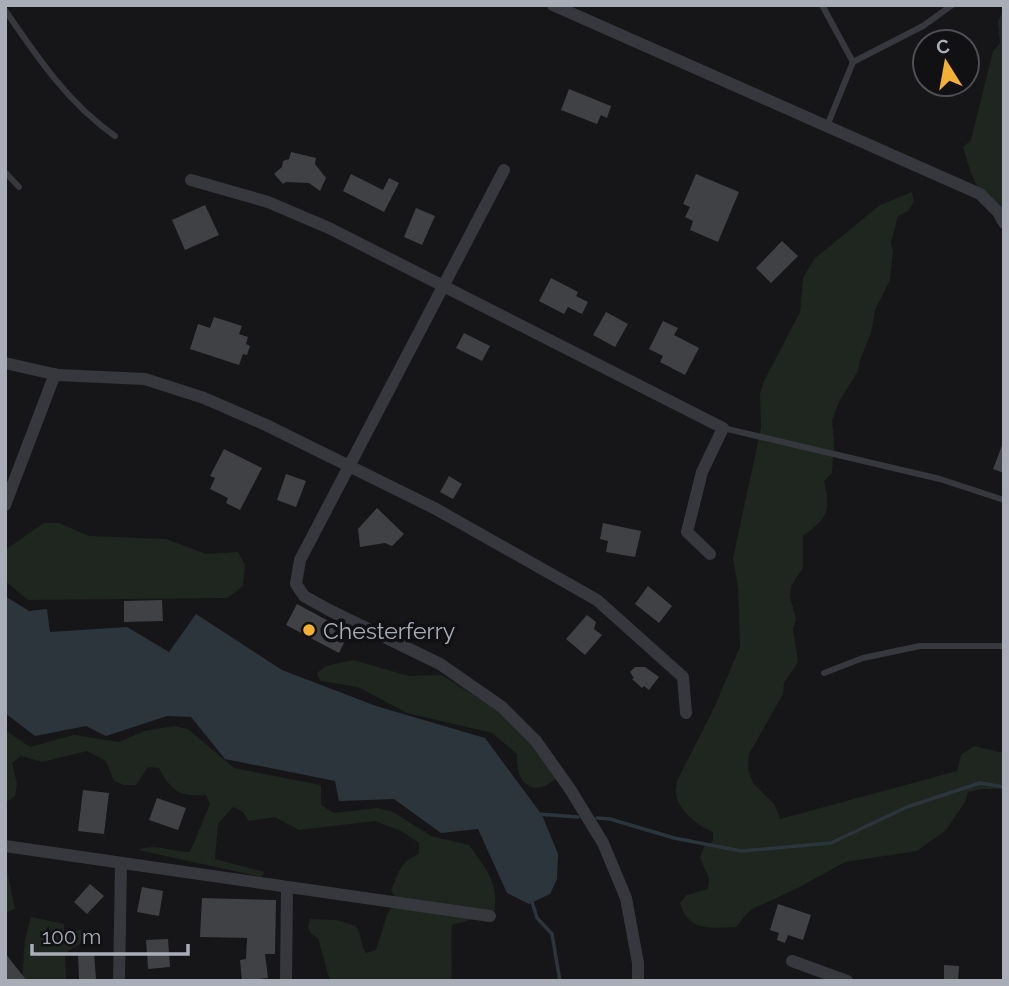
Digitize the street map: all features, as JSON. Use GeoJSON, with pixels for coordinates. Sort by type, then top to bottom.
{"type":"FeatureCollection","features":[{"type":"Feature","properties":{"kind":"street"},"geometry":{"type":"LineString","coordinates":[[553,5],[979,194],[998,212],[1004,223]]}},
{"type":"Feature","properties":{"kind":"street"},"geometry":{"type":"LineString","coordinates":[[504,170],[300,560],[296,584],[304,596],[329,610],[440,664],[502,707],[536,741],[603,843],[626,898],[638,963],[638,981]]}},
{"type":"Feature","properties":{"kind":"street"},"geometry":{"type":"LineString","coordinates":[[191,180],[268,202],[329,228],[723,428],[702,472],[687,532],[710,554]]}},
{"type":"Feature","properties":{"kind":"street"},"geometry":{"type":"LineString","coordinates":[[5,363],[55,374],[145,379],[204,398],[266,425],[436,509],[597,600],[683,677],[687,713]]}},
{"type":"Feature","properties":{"kind":"street"},"geometry":{"type":"LineString","coordinates":[[5,505],[55,374]]}},
{"type":"Feature","properties":{"kind":"street"},"geometry":{"type":"LineString","coordinates":[[5,846],[490,916]]}},
{"type":"Feature","properties":{"kind":"street"},"geometry":{"type":"LineString","coordinates":[[119,981],[121,864]]}},
{"type":"Feature","properties":{"kind":"street"},"geometry":{"type":"LineString","coordinates":[[286,981],[288,887]]}},
{"type":"Feature","properties":{"kind":"street"},"geometry":{"type":"LineString","coordinates":[[792,961],[847,981]]}},
{"type":"Feature","properties":{"kind":"lane"},"geometry":{"type":"LineString","coordinates":[[822,5],[853,62]]}},
{"type":"Feature","properties":{"kind":"lane"},"geometry":{"type":"LineString","coordinates":[[827,126],[853,62],[923,26],[952,5]]}},
{"type":"Feature","properties":{"kind":"lane"},"geometry":{"type":"LineString","coordinates":[[5,10],[47,71],[92,120],[115,136]]}},
{"type":"Feature","properties":{"kind":"lane"},"geometry":{"type":"LineString","coordinates":[[5,172],[19,187]]}},
{"type":"Feature","properties":{"kind":"lane"},"geometry":{"type":"LineString","coordinates":[[723,428],[940,480],[1004,500]]}},
{"type":"Feature","properties":{"kind":"lane"},"geometry":{"type":"LineString","coordinates":[[824,673],[863,658],[920,646],[1004,646]]}},
{"type":"Feature","properties":{"kind":"shaded area"},"geometry":{"type":"Polygon","coordinates":[[[1004,10],[1004,209],[987,197],[976,184],[963,147],[971,140],[993,51],[1000,43],[998,21],[1004,10]]]}},
{"type":"Feature","properties":{"kind":"shaded area"},"geometry":{"type":"Polygon","coordinates":[[[912,192],[914,202],[908,211],[898,216],[891,242],[893,252],[890,280],[875,310],[871,333],[858,371],[840,400],[832,420],[832,473],[824,481],[826,513],[818,524],[803,536],[803,568],[791,586],[790,597],[796,619],[793,629],[798,662],[784,683],[783,694],[749,754],[748,769],[753,783],[775,805],[780,819],[957,771],[961,755],[974,746],[1004,753],[1004,789],[968,792],[965,802],[946,830],[917,851],[845,862],[750,910],[736,927],[718,928],[695,924],[680,903],[687,895],[708,889],[709,878],[700,858],[704,847],[713,841],[713,832],[695,822],[680,806],[676,793],[677,781],[714,708],[740,647],[738,587],[733,558],[761,428],[760,394],[763,383],[800,312],[803,278],[814,259],[880,205],[912,192]]]}},
{"type":"Feature","properties":{"kind":"shaded area"},"geometry":{"type":"Polygon","coordinates":[[[44,523],[59,523],[89,536],[166,539],[206,554],[238,552],[245,565],[243,586],[227,598],[28,600],[5,581],[5,550],[44,523]]]}},
{"type":"Feature","properties":{"kind":"shaded area"},"geometry":{"type":"Polygon","coordinates":[[[5,596],[29,611],[47,609],[50,632],[127,627],[169,652],[196,614],[282,670],[376,706],[485,738],[542,815],[558,854],[557,879],[550,894],[529,904],[507,893],[478,829],[441,833],[394,799],[339,801],[335,781],[225,759],[191,717],[167,716],[106,736],[86,726],[35,736],[5,713],[5,596]]]}},
{"type":"Feature","properties":{"kind":"shaded area"},"geometry":{"type":"Polygon","coordinates":[[[353,660],[409,676],[442,675],[511,719],[548,760],[556,778],[543,787],[529,786],[520,775],[517,754],[492,733],[407,713],[358,687],[320,681],[317,673],[326,666],[353,660]]]}},
{"type":"Feature","properties":{"kind":"shaded area"},"geometry":{"type":"Polygon","coordinates":[[[174,726],[188,729],[234,768],[321,785],[321,805],[334,813],[377,808],[393,812],[431,836],[469,845],[490,876],[495,893],[494,913],[452,925],[451,981],[330,981],[318,938],[311,934],[308,927],[310,919],[336,920],[356,926],[366,953],[376,950],[387,915],[397,899],[391,890],[398,873],[407,861],[419,854],[419,843],[401,831],[375,821],[299,830],[275,817],[249,821],[243,812],[233,807],[218,824],[215,859],[264,872],[262,877],[138,850],[158,848],[190,852],[210,804],[206,795],[189,795],[177,791],[159,768],[148,767],[136,785],[124,785],[114,781],[106,761],[87,751],[42,762],[21,756],[12,763],[17,784],[15,796],[5,803],[5,730],[30,747],[74,735],[119,742],[144,731],[174,726]]]}},
{"type":"Feature","properties":{"kind":"shaded area"},"geometry":{"type":"Polygon","coordinates":[[[5,861],[15,909],[5,913],[5,861]]]}},
{"type":"Feature","properties":{"kind":"shaded area"},"geometry":{"type":"Polygon","coordinates":[[[31,917],[64,924],[64,934],[83,929],[80,944],[65,953],[66,981],[22,981],[25,940],[31,917]]]}},
{"type":"Feature","properties":{"kind":"building"},"geometry":{"type":"Polygon","coordinates":[[[569,89],[611,106],[607,118],[601,115],[597,124],[561,110],[569,89]]]}},
{"type":"Feature","properties":{"kind":"building"},"geometry":{"type":"Polygon","coordinates":[[[291,152],[316,158],[315,164],[326,178],[320,191],[309,183],[283,184],[274,174],[282,167],[283,161],[289,159],[291,152]]]}},
{"type":"Feature","properties":{"kind":"building"},"geometry":{"type":"Polygon","coordinates":[[[351,174],[383,190],[389,178],[399,183],[384,212],[343,191],[351,174]]]}},
{"type":"Feature","properties":{"kind":"building"},"geometry":{"type":"Polygon","coordinates":[[[696,174],[739,192],[718,242],[690,230],[693,221],[685,217],[690,207],[683,204],[696,174]]]}},
{"type":"Feature","properties":{"kind":"building"},"geometry":{"type":"Polygon","coordinates":[[[205,205],[219,235],[185,250],[172,220],[205,205]]]}},
{"type":"Feature","properties":{"kind":"building"},"geometry":{"type":"Polygon","coordinates":[[[416,208],[435,216],[422,245],[404,237],[416,208]]]}},
{"type":"Feature","properties":{"kind":"building"},"geometry":{"type":"Polygon","coordinates":[[[782,241],[798,256],[771,283],[756,268],[782,241]]]}},
{"type":"Feature","properties":{"kind":"building"},"geometry":{"type":"Polygon","coordinates":[[[551,278],[578,292],[576,296],[588,302],[582,314],[568,307],[564,314],[539,301],[551,278]]]}},
{"type":"Feature","properties":{"kind":"building"},"geometry":{"type":"Polygon","coordinates":[[[606,312],[628,324],[615,347],[593,335],[606,312]]]}},
{"type":"Feature","properties":{"kind":"building"},"geometry":{"type":"Polygon","coordinates":[[[214,317],[242,326],[239,334],[248,337],[246,344],[250,346],[239,365],[190,349],[198,324],[210,328],[214,317]]]}},
{"type":"Feature","properties":{"kind":"building"},"geometry":{"type":"Polygon","coordinates":[[[663,321],[678,328],[674,335],[699,348],[685,375],[660,362],[663,356],[649,349],[663,321]]]}},
{"type":"Feature","properties":{"kind":"building"},"geometry":{"type":"Polygon","coordinates":[[[464,333],[490,346],[482,361],[456,348],[464,333]]]}},
{"type":"Feature","properties":{"kind":"building"},"geometry":{"type":"Polygon","coordinates":[[[1004,443],[1004,473],[993,469],[1004,443]]]}},
{"type":"Feature","properties":{"kind":"building"},"geometry":{"type":"Polygon","coordinates":[[[224,449],[262,468],[240,510],[226,503],[228,498],[210,489],[215,478],[210,476],[224,449]]]}},
{"type":"Feature","properties":{"kind":"building"},"geometry":{"type":"Polygon","coordinates":[[[286,474],[306,481],[296,507],[277,500],[286,474]]]}},
{"type":"Feature","properties":{"kind":"building"},"geometry":{"type":"Polygon","coordinates":[[[449,476],[462,484],[453,499],[440,492],[449,476]]]}},
{"type":"Feature","properties":{"kind":"building"},"geometry":{"type":"Polygon","coordinates":[[[377,508],[404,534],[392,546],[385,543],[360,547],[358,529],[377,508]]]}},
{"type":"Feature","properties":{"kind":"building"},"geometry":{"type":"Polygon","coordinates":[[[603,523],[641,531],[635,557],[606,552],[608,541],[600,539],[603,523]]]}},
{"type":"Feature","properties":{"kind":"building"},"geometry":{"type":"Polygon","coordinates":[[[648,586],[672,606],[659,623],[635,604],[648,586]]]}},
{"type":"Feature","properties":{"kind":"building"},"geometry":{"type":"Polygon","coordinates":[[[162,600],[163,621],[124,622],[124,601],[162,600]]]}},
{"type":"Feature","properties":{"kind":"building"},"geometry":{"type":"Polygon","coordinates":[[[297,604],[349,632],[339,653],[286,625],[297,604]]]}},
{"type":"Feature","properties":{"kind":"building"},"geometry":{"type":"Polygon","coordinates":[[[587,615],[596,622],[594,629],[602,635],[585,655],[566,639],[587,615]]]}},
{"type":"Feature","properties":{"kind":"building"},"geometry":{"type":"Polygon","coordinates":[[[635,667],[645,667],[659,677],[649,690],[644,686],[642,688],[632,679],[634,678],[630,672],[635,667]]]}},
{"type":"Feature","properties":{"kind":"building"},"geometry":{"type":"Polygon","coordinates":[[[83,790],[109,793],[104,834],[78,831],[83,790]]]}},
{"type":"Feature","properties":{"kind":"building"},"geometry":{"type":"Polygon","coordinates":[[[157,798],[186,808],[178,830],[149,820],[157,798]]]}},
{"type":"Feature","properties":{"kind":"building"},"geometry":{"type":"Polygon","coordinates":[[[90,884],[104,896],[87,914],[74,902],[90,884]]]}},
{"type":"Feature","properties":{"kind":"building"},"geometry":{"type":"Polygon","coordinates":[[[142,887],[163,891],[159,916],[137,912],[142,887]]]}},
{"type":"Feature","properties":{"kind":"building"},"geometry":{"type":"Polygon","coordinates":[[[202,898],[276,900],[275,954],[265,954],[268,978],[242,981],[240,960],[246,959],[247,938],[200,937],[202,898]]]}},
{"type":"Feature","properties":{"kind":"building"},"geometry":{"type":"Polygon","coordinates":[[[778,904],[811,915],[803,940],[788,935],[785,943],[777,940],[779,933],[770,930],[778,904]]]}},
{"type":"Feature","properties":{"kind":"building"},"geometry":{"type":"Polygon","coordinates":[[[168,939],[170,967],[148,969],[146,940],[168,939]]]}},
{"type":"Feature","properties":{"kind":"building"},"geometry":{"type":"Polygon","coordinates":[[[5,953],[27,981],[5,981],[5,953]]]}},
{"type":"Feature","properties":{"kind":"building"},"geometry":{"type":"Polygon","coordinates":[[[94,953],[96,979],[79,979],[78,954],[94,953]]]}},
{"type":"Feature","properties":{"kind":"building"},"geometry":{"type":"Polygon","coordinates":[[[944,965],[959,966],[958,981],[944,981],[944,965]]]}},
{"type":"Feature","properties":{"kind":"waterway"},"geometry":{"type":"LineString","coordinates":[[597,818],[610,819],[674,838],[741,851],[831,843],[907,807],[980,783],[1004,787]]}},
{"type":"Feature","properties":{"kind":"waterway"},"geometry":{"type":"LineString","coordinates":[[538,814],[578,817]]}},
{"type":"Feature","properties":{"kind":"waterway"},"geometry":{"type":"LineString","coordinates":[[531,899],[537,918],[552,934],[560,981]]}},
{"type":"Feature","properties":{"kind":"place","name":"Chesterferry"},"geometry":{"type":"Point","coordinates":[309,630]}}]}
